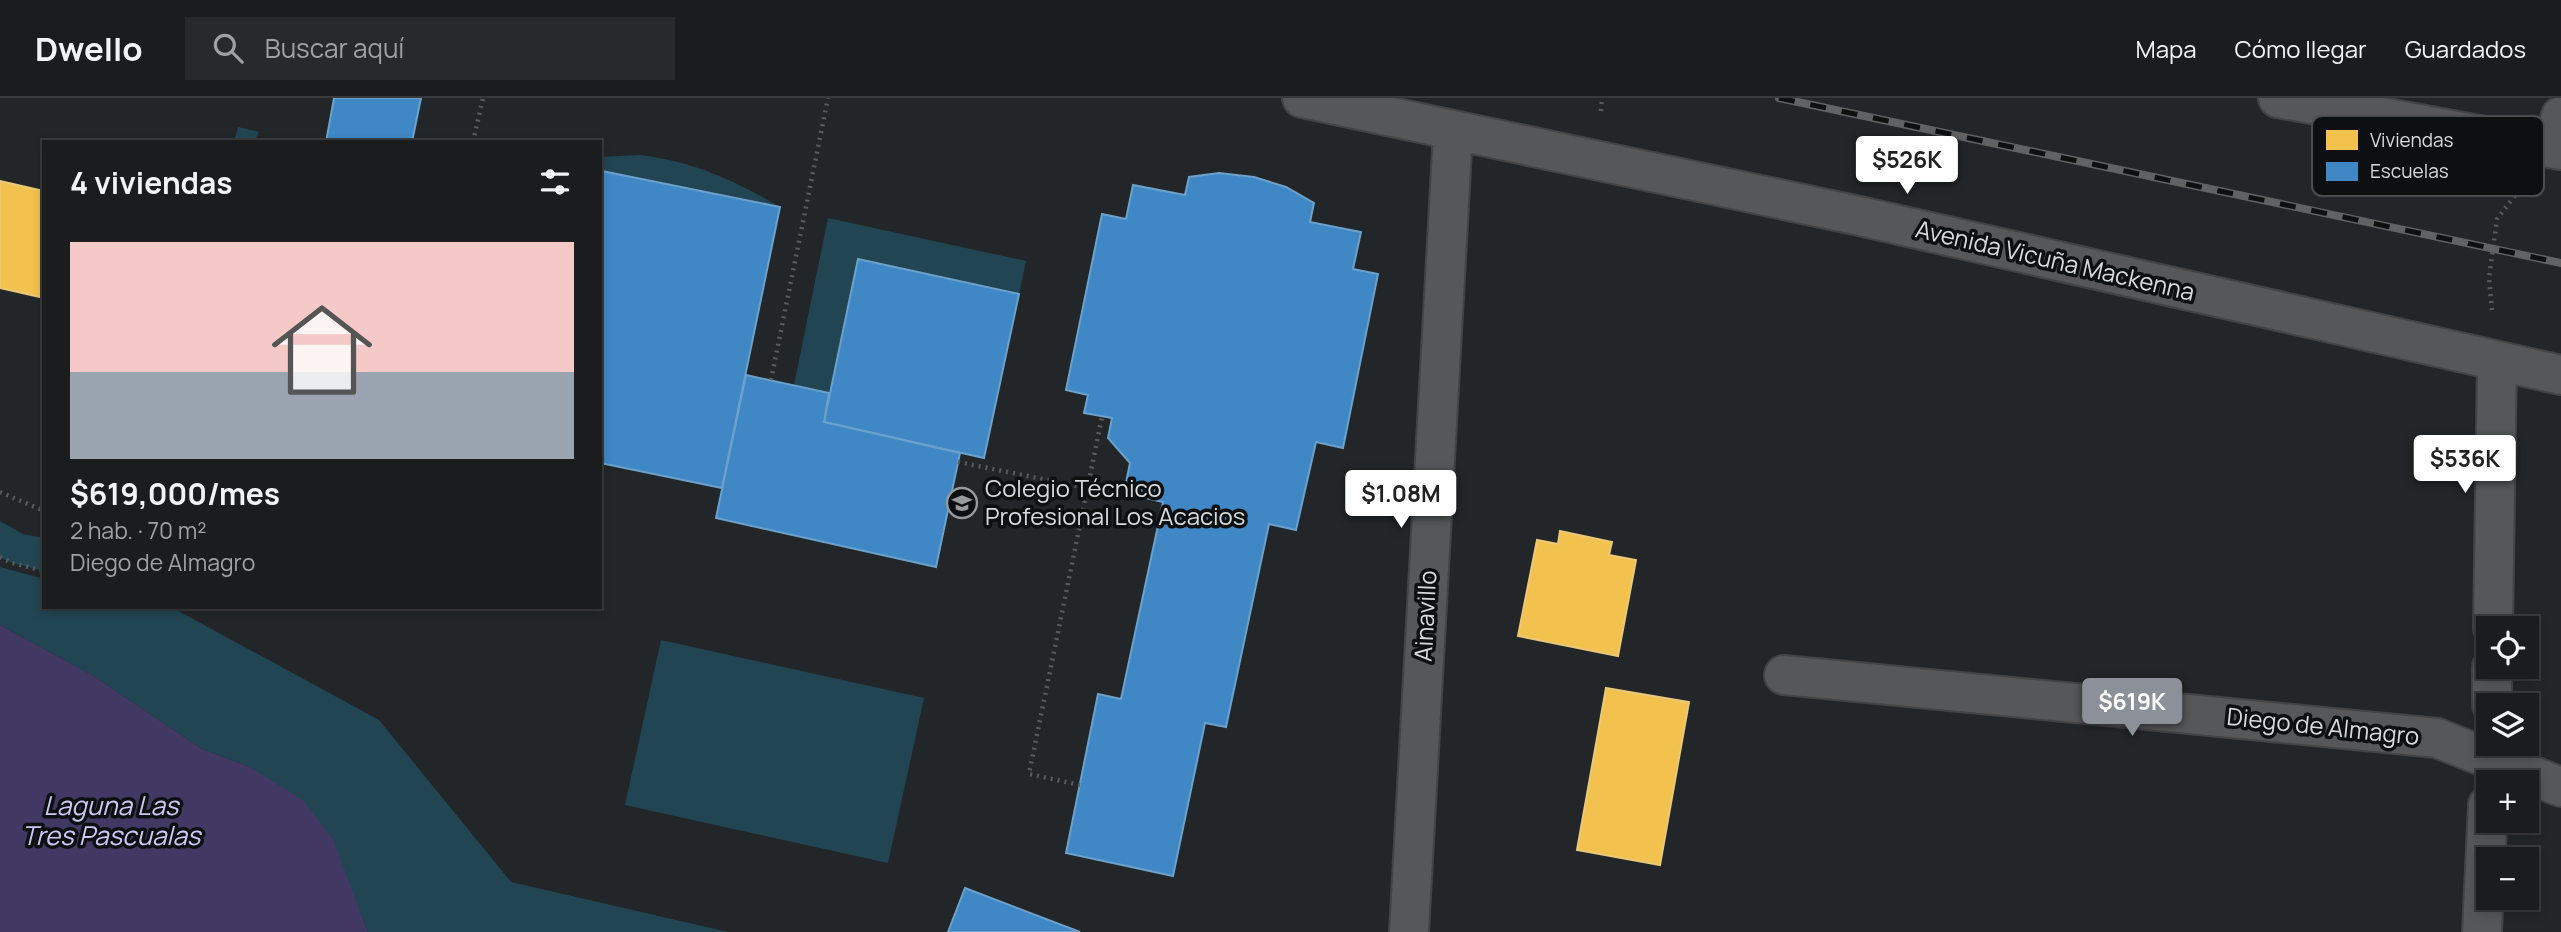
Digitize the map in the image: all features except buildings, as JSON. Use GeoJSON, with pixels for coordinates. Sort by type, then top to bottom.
{"type":"FeatureCollection","features":[{"type":"Feature","properties":{"kind":"street","name":"Avenida Vicuña Mackenna"},"geometry":{"type":"LineString","coordinates":[[1301,98],[1854,215],[2561,375]]}},
{"type":"Feature","properties":{"kind":"street"},"geometry":{"type":"LineString","coordinates":[[2278,98],[2366,116]]}},
{"type":"Feature","properties":{"kind":"street"},"geometry":{"type":"LineString","coordinates":[[2373,116],[2407,98]]}},
{"type":"Feature","properties":{"kind":"street","name":"Ainavillo"},"geometry":{"type":"LineString","coordinates":[[1409,932],[1453,132]]}},
{"type":"Feature","properties":{"kind":"street"},"geometry":{"type":"LineString","coordinates":[[2493,616],[2497,362]]}},
{"type":"Feature","properties":{"kind":"street","name":"Diego de Almagro"},"geometry":{"type":"LineString","coordinates":[[1784,675],[2437,738],[2490,762],[2561,787]]}},
{"type":"Feature","properties":{"kind":"street"},"geometry":{"type":"LineString","coordinates":[[2483,932],[2487,833]]}},
{"type":"Feature","properties":{"kind":"path"},"geometry":{"type":"LineString","coordinates":[[472,140],[483,98]]}},
{"type":"Feature","properties":{"kind":"path"},"geometry":{"type":"LineString","coordinates":[[771,380],[828,98]]}},
{"type":"Feature","properties":{"kind":"path"},"geometry":{"type":"LineString","coordinates":[[2544,157],[2558,138]]}},
{"type":"Feature","properties":{"kind":"path"},"geometry":{"type":"LineString","coordinates":[[2489,278],[2497,219],[2514,196]]}},
{"type":"Feature","properties":{"kind":"path"},"geometry":{"type":"LineString","coordinates":[[1080,785],[1029,774],[1102,416]]}},
{"type":"Feature","properties":{"kind":"path"},"geometry":{"type":"LineString","coordinates":[[958,463],[1087,488]]}},
{"type":"Feature","properties":{"kind":"path"},"geometry":{"type":"LineString","coordinates":[[0,492],[42,510]]}},
{"type":"Feature","properties":{"kind":"path"},"geometry":{"type":"LineString","coordinates":[[0,557],[12,564],[42,570]]}},
{"type":"Feature","properties":{"kind":"shaded area"},"geometry":{"type":"Polygon","coordinates":[[[238,127],[259,132],[255,140],[235,140],[238,127]]]}},
{"type":"Feature","properties":{"kind":"shaded area"},"geometry":{"type":"Polygon","coordinates":[[[639,155],[695,167],[746,188],[780,207],[603,171],[602,174],[602,157],[639,155]]]}},
{"type":"Feature","properties":{"kind":"shaded area"},"geometry":{"type":"Polygon","coordinates":[[[828,218],[1026,261],[1019,294],[858,259],[829,393],[794,385],[828,218]]]}},
{"type":"Feature","properties":{"kind":"shaded area"},"geometry":{"type":"Polygon","coordinates":[[[0,521],[23,534],[42,538],[42,570],[0,557],[0,521]]]}},
{"type":"Feature","properties":{"kind":"shaded area"},"geometry":{"type":"Polygon","coordinates":[[[0,567],[42,578],[42,609],[175,609],[379,720],[511,882],[728,932],[368,932],[351,888],[250,767],[202,749],[92,675],[0,625],[0,567]]]}},
{"type":"Feature","properties":{"kind":"shaded area"},"geometry":{"type":"Polygon","coordinates":[[[661,640],[924,698],[888,863],[625,805],[661,640]]]}},
{"type":"Feature","properties":{"kind":"water","name":"Laguna Las Tres Pascualas"},"geometry":{"type":"Polygon","coordinates":[[[0,625],[92,675],[202,749],[250,767],[304,801],[333,839],[368,932],[0,932],[0,625]]]}},
{"type":"Feature","properties":{"kind":"railway"},"geometry":{"type":"LineString","coordinates":[[1779,98],[2561,263]]}},
{"type":"Feature","properties":{"kind":"place","name":"Colegio Técnico Profesional Los Acacios"},"geometry":{"type":"Point","coordinates":[962,503]}}]}
